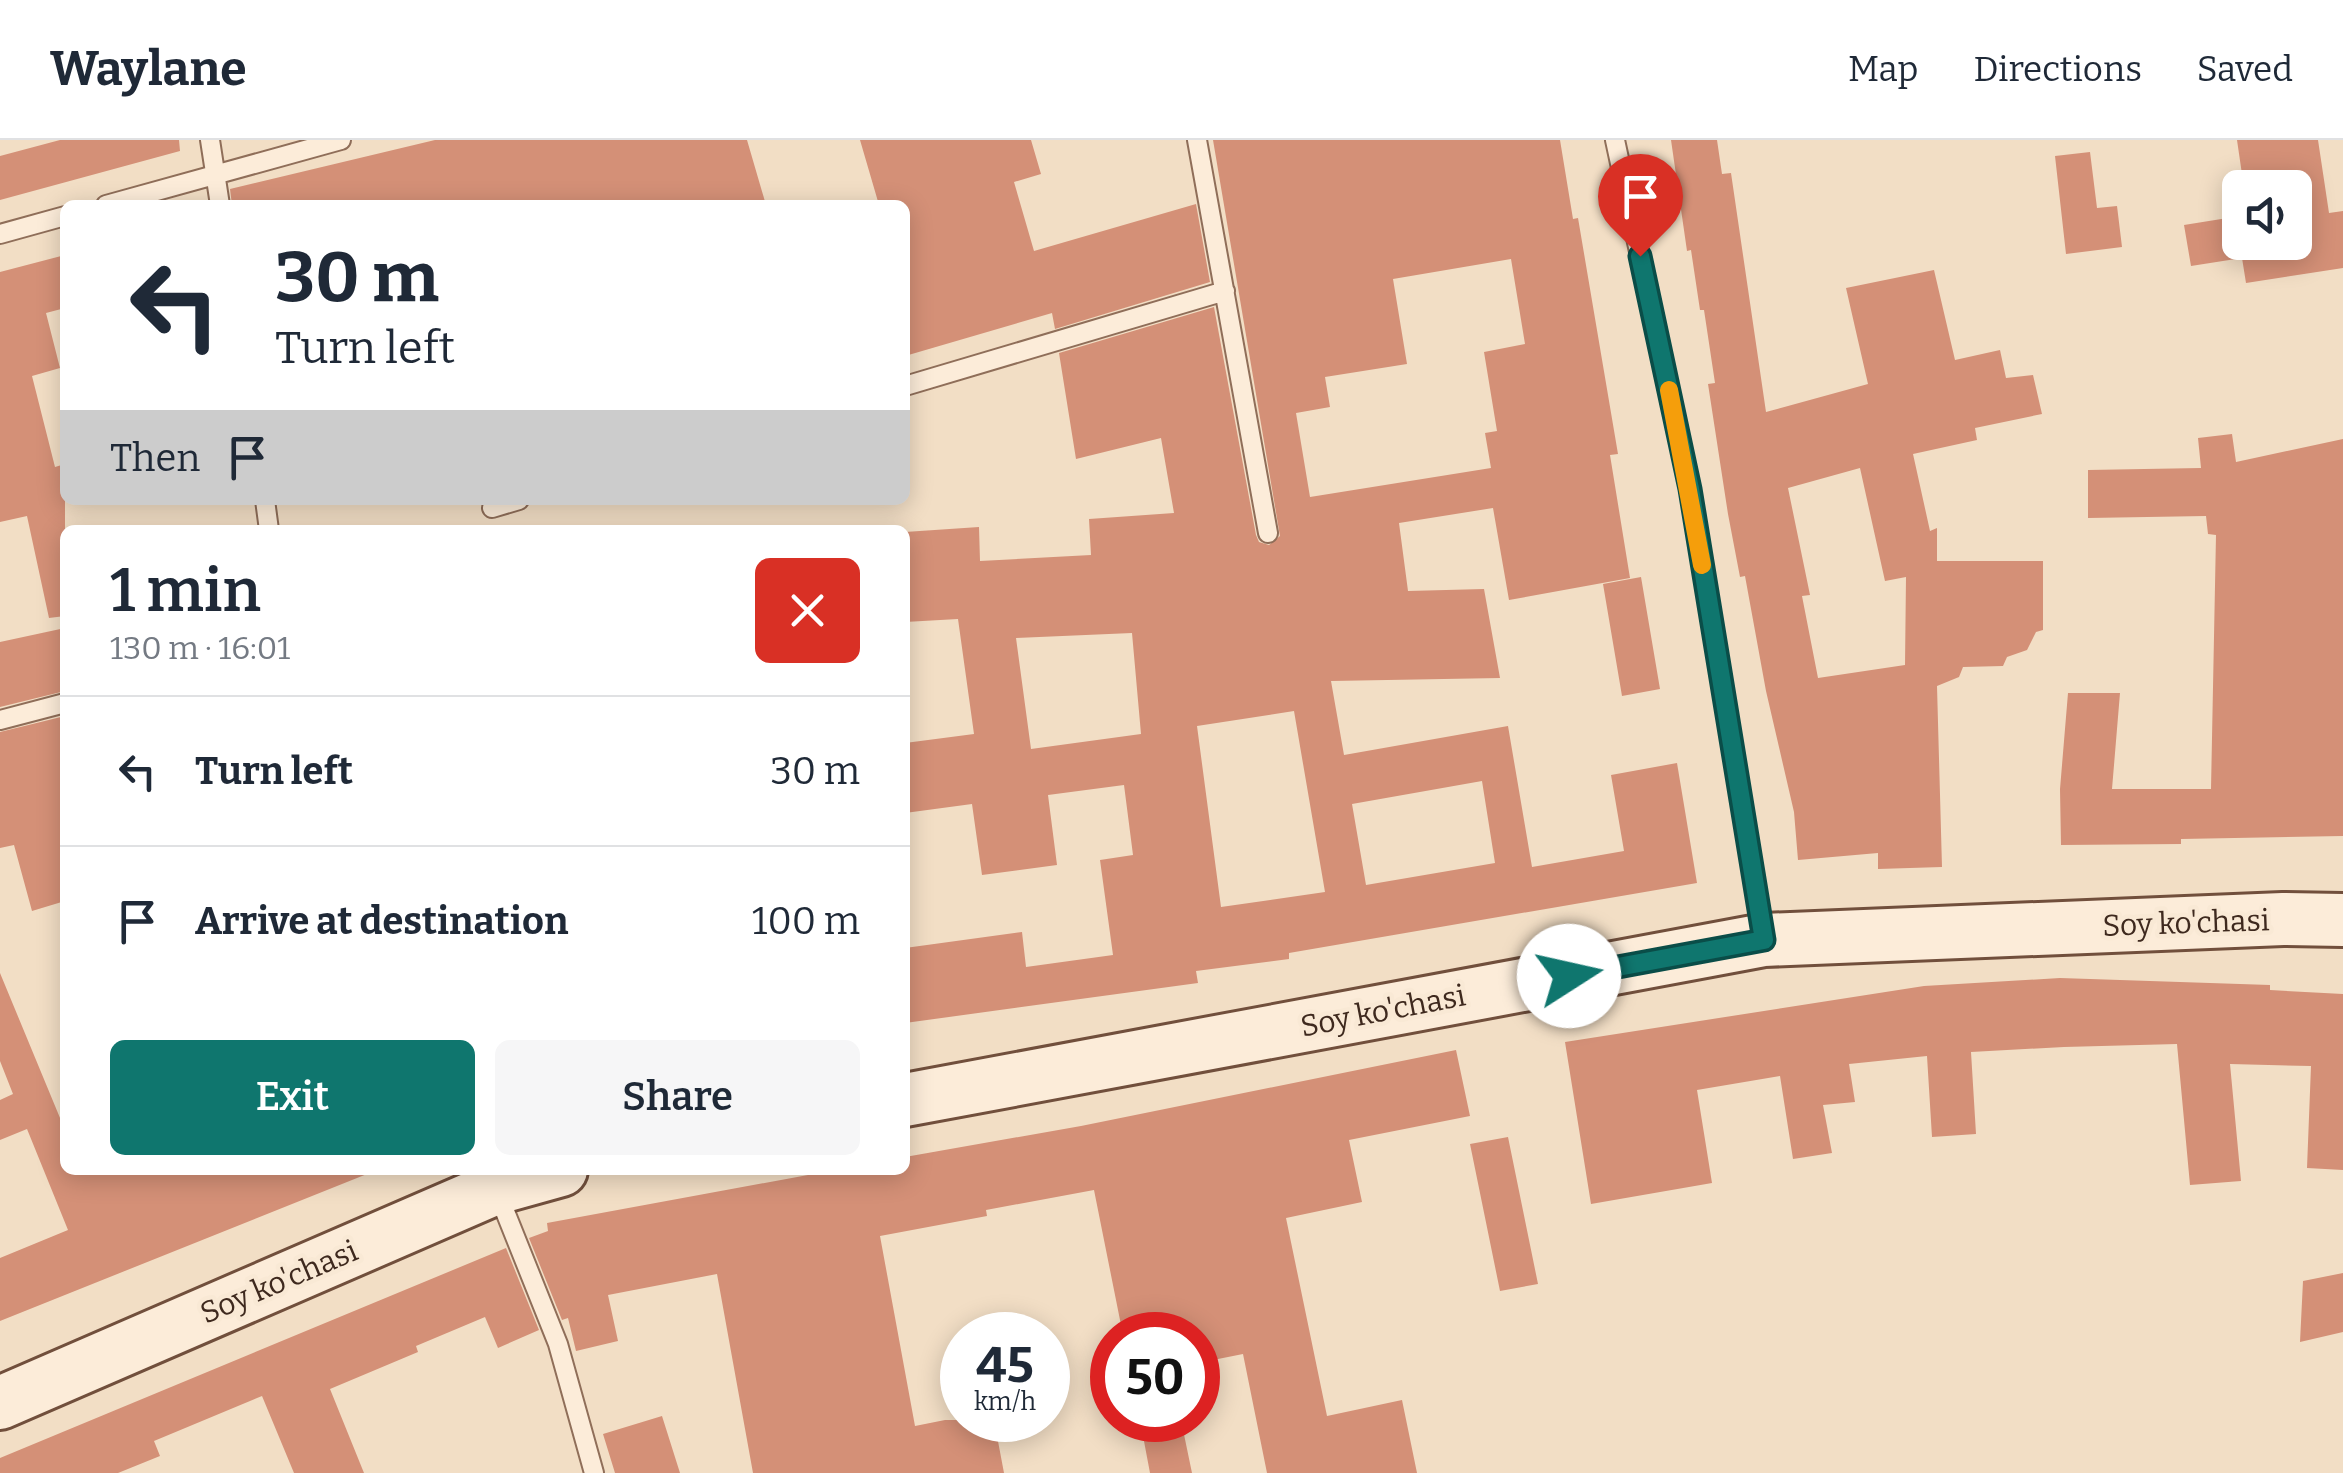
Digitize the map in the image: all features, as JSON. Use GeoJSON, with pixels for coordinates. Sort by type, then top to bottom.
{"type":"FeatureCollection","features":[{"type":"Feature","properties":{"kind":"main road","name":"Soy ko'chasi"},"geometry":{"type":"LineString","coordinates":[[910,1099],[1764,940],[2283,919],[2343,920]]}},
{"type":"Feature","properties":{"kind":"main road","name":"Soy ko'chasi"},"geometry":{"type":"LineString","coordinates":[[0,1403],[492,1179],[523,1175]]}},
{"type":"Feature","properties":{"kind":"lane"},"geometry":{"type":"LineString","coordinates":[[210,140],[219,200]]}},
{"type":"Feature","properties":{"kind":"lane"},"geometry":{"type":"LineString","coordinates":[[124,200],[341,140]]}},
{"type":"Feature","properties":{"kind":"lane"},"geometry":{"type":"LineString","coordinates":[[1197,140],[1268,534]]}},
{"type":"Feature","properties":{"kind":"lane"},"geometry":{"type":"LineString","coordinates":[[1615,140],[1690,489],[1764,940]]}},
{"type":"Feature","properties":{"kind":"lane"},"geometry":{"type":"LineString","coordinates":[[0,234],[60,217]]}},
{"type":"Feature","properties":{"kind":"lane"},"geometry":{"type":"LineString","coordinates":[[910,385],[1225,291]]}},
{"type":"Feature","properties":{"kind":"lane"},"geometry":{"type":"LineString","coordinates":[[492,508],[502,505]]}},
{"type":"Feature","properties":{"kind":"lane"},"geometry":{"type":"LineString","coordinates":[[0,720],[60,704]]}},
{"type":"Feature","properties":{"kind":"lane"},"geometry":{"type":"LineString","coordinates":[[492,1179],[558,1344],[594,1473]]}},
{"type":"Feature","properties":{"kind":"building"},"geometry":{"type":"Polygon","coordinates":[[[60,140],[179,140],[180,151],[0,200],[0,156],[60,140]]]}},
{"type":"Feature","properties":{"kind":"building"},"geometry":{"type":"Polygon","coordinates":[[[435,140],[747,140],[765,200],[231,200],[230,189],[435,140]]]}},
{"type":"Feature","properties":{"kind":"building"},"geometry":{"type":"Polygon","coordinates":[[[860,140],[1031,140],[1041,174],[1014,182],[1034,251],[1196,204],[1210,282],[1055,329],[1052,313],[910,355],[910,200],[878,200],[860,140]]]}},
{"type":"Feature","properties":{"kind":"building"},"geometry":{"type":"Polygon","coordinates":[[[1213,140],[1560,140],[1573,219],[1578,218],[1618,454],[1610,455],[1630,578],[1509,600],[1493,508],[1399,523],[1408,591],[1484,589],[1500,678],[1331,681],[1344,755],[1508,726],[1532,867],[1624,851],[1611,775],[1677,763],[1697,883],[1289,953],[1289,959],[1196,971],[1198,983],[910,1022],[910,947],[1022,932],[1026,967],[1113,955],[1100,860],[1133,855],[1124,785],[1048,795],[1057,865],[982,875],[972,804],[910,812],[910,742],[974,734],[958,619],[910,622],[910,532],[979,527],[980,561],[1091,555],[1089,519],[1174,513],[1161,438],[1076,459],[1059,353],[1214,307],[1256,535],[1259,542],[1269,545],[1280,536],[1213,140]],[[1511,259],[1393,279],[1407,364],[1325,377],[1330,407],[1296,413],[1310,497],[1491,468],[1485,433],[1497,431],[1484,352],[1525,344],[1511,259]],[[1132,633],[1016,638],[1031,749],[1141,734],[1132,633]],[[1294,711],[1197,726],[1221,907],[1325,892],[1294,711]],[[1482,781],[1352,804],[1366,885],[1495,863],[1482,781]]]}},
{"type":"Feature","properties":{"kind":"building"},"geometry":{"type":"Polygon","coordinates":[[[1671,140],[1717,140],[1722,174],[1731,173],[1766,412],[1868,384],[1846,288],[1934,270],[1955,360],[2000,350],[2006,378],[2033,375],[2042,414],[1975,428],[1977,440],[1913,454],[1930,531],[1937,528],[1937,561],[2043,561],[2043,630],[2036,632],[2027,650],[2007,657],[2003,666],[1963,667],[1959,677],[1937,686],[1942,867],[1878,869],[1878,853],[1798,860],[1794,812],[1745,576],[1740,577],[1728,514],[1708,384],[1715,383],[1704,310],[1700,310],[1691,250],[1687,251],[1671,140]],[[1860,468],[1788,488],[1810,595],[1802,596],[1818,678],[1905,665],[1906,577],[1885,581],[1860,468]]]}},
{"type":"Feature","properties":{"kind":"building"},"geometry":{"type":"Polygon","coordinates":[[[2237,140],[2318,140],[2329,213],[2343,211],[2343,268],[2246,283],[2242,260],[2312,260],[2312,170],[2241,170],[2237,140]]]}},
{"type":"Feature","properties":{"kind":"building"},"geometry":{"type":"Polygon","coordinates":[[[2090,152],[2097,208],[2117,206],[2122,247],[2066,254],[2055,156],[2090,152]]]}},
{"type":"Feature","properties":{"kind":"building"},"geometry":{"type":"Polygon","coordinates":[[[2222,219],[2222,260],[2229,260],[2191,266],[2184,225],[2222,219]]]}},
{"type":"Feature","properties":{"kind":"building"},"geometry":{"type":"Polygon","coordinates":[[[60,256],[60,309],[46,313],[60,368],[32,376],[55,467],[60,466],[60,505],[65,505],[65,525],[60,525],[60,617],[49,618],[27,516],[0,522],[0,272],[60,256]]]}},
{"type":"Feature","properties":{"kind":"building"},"geometry":{"type":"Polygon","coordinates":[[[2232,434],[2236,462],[2343,439],[2343,836],[2061,845],[2060,789],[2068,693],[2120,693],[2112,789],[2211,789],[2216,535],[2208,534],[2206,516],[2088,518],[2088,470],[2201,468],[2198,438],[2232,434]]]}},
{"type":"Feature","properties":{"kind":"building"},"geometry":{"type":"Polygon","coordinates":[[[1641,577],[1660,689],[1622,696],[1603,584],[1641,577]]]}},
{"type":"Feature","properties":{"kind":"building"},"geometry":{"type":"Polygon","coordinates":[[[60,629],[60,692],[0,707],[0,642],[60,629]]]}},
{"type":"Feature","properties":{"kind":"building"},"geometry":{"type":"Polygon","coordinates":[[[60,717],[60,903],[32,911],[14,845],[0,848],[0,732],[60,717]]]}},
{"type":"Feature","properties":{"kind":"building"},"geometry":{"type":"Polygon","coordinates":[[[0,973],[60,1118],[60,1175],[365,1175],[0,1321],[0,1258],[68,1230],[27,1129],[0,1140],[0,1100],[13,1094],[0,1061],[0,973]]]}},
{"type":"Feature","properties":{"kind":"building"},"geometry":{"type":"Polygon","coordinates":[[[2060,978],[2270,985],[2270,990],[2343,994],[2343,1170],[2307,1168],[2311,1066],[2230,1064],[2241,1181],[2190,1185],[2177,1044],[2064,1047],[1971,1052],[1976,1134],[1932,1137],[1927,1056],[1849,1064],[1855,1102],[1823,1105],[1832,1153],[1793,1159],[1780,1076],[1697,1090],[1712,1183],[1591,1204],[1565,1042],[1924,986],[2060,978]]]}},
{"type":"Feature","properties":{"kind":"building"},"geometry":{"type":"Polygon","coordinates":[[[1456,1050],[1470,1116],[1349,1140],[1362,1202],[1286,1218],[1327,1416],[1402,1400],[1417,1473],[1267,1473],[1243,1354],[1220,1359],[1220,1312],[1118,1312],[1094,1190],[986,1210],[987,1216],[880,1236],[915,1426],[940,1421],[940,1442],[998,1442],[1004,1473],[753,1473],[717,1274],[608,1295],[618,1341],[576,1351],[568,1318],[562,1320],[529,1238],[548,1231],[547,1223],[808,1175],[910,1175],[910,1156],[1081,1126],[1456,1050]]]}},
{"type":"Feature","properties":{"kind":"building"},"geometry":{"type":"Polygon","coordinates":[[[1508,1137],[1538,1284],[1500,1291],[1470,1144],[1508,1137]]]}},
{"type":"Feature","properties":{"kind":"building"},"geometry":{"type":"Polygon","coordinates":[[[506,1248],[539,1330],[498,1348],[485,1317],[416,1346],[418,1352],[330,1389],[364,1473],[294,1473],[262,1396],[154,1441],[160,1456],[118,1473],[0,1473],[0,1458],[506,1248]]]}},
{"type":"Feature","properties":{"kind":"building"},"geometry":{"type":"Polygon","coordinates":[[[2343,1273],[2343,1332],[2300,1342],[2303,1281],[2343,1273]]]}},
{"type":"Feature","properties":{"kind":"building"},"geometry":{"type":"Polygon","coordinates":[[[662,1416],[680,1473],[615,1473],[603,1434],[662,1416]]]}},
{"type":"Feature","properties":{"kind":"building"},"geometry":{"type":"Polygon","coordinates":[[[1144,1442],[1186,1442],[1192,1473],[1150,1473],[1144,1442]]]}},
{"type":"Feature","properties":{"kind":"slow traffic"},"geometry":{"type":"LineString","coordinates":[[1669,390],[1702,565]]}},
{"type":"Feature","properties":{"kind":"route"},"geometry":{"type":"LineString","coordinates":[[1569,976],[1764,940],[1690,489],[1640,256]]}}]}
